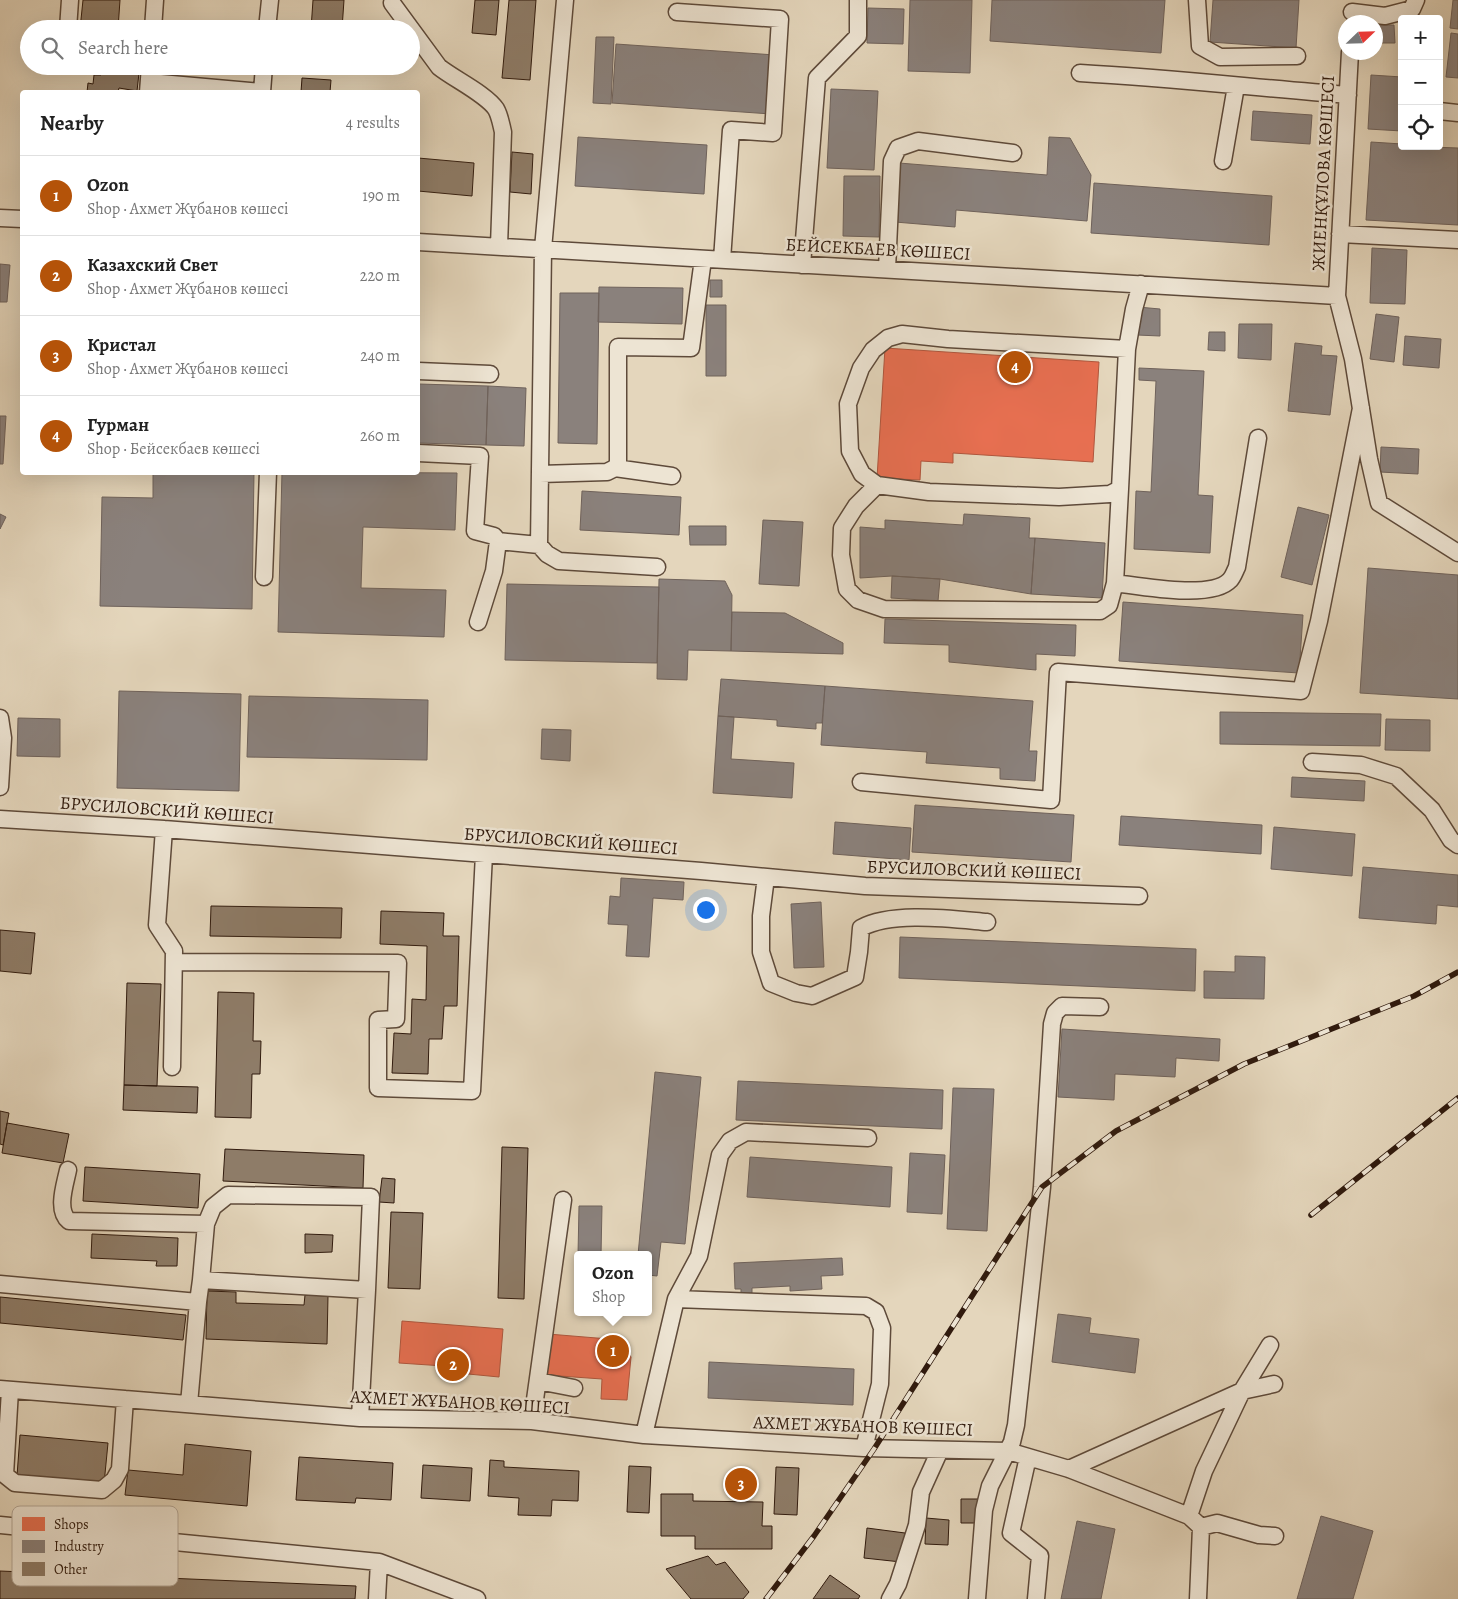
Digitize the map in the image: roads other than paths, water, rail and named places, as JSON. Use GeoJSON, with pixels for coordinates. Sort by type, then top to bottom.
{"type":"FeatureCollection","features":[{"type":"Feature","properties":{"kind":"street"},"geometry":{"type":"LineString","coordinates":[[69,20],[70,0]]}},
{"type":"Feature","properties":{"kind":"street"},"geometry":{"type":"LineString","coordinates":[[153,20],[155,0]]}},
{"type":"Feature","properties":{"kind":"street"},"geometry":{"type":"LineString","coordinates":[[269,20],[270,0]]}},
{"type":"Feature","properties":{"kind":"street"},"geometry":{"type":"LineString","coordinates":[[565,0],[544,249],[539,545],[546,554],[559,561],[657,567]]}},
{"type":"Feature","properties":{"kind":"street"},"geometry":{"type":"LineString","coordinates":[[802,264],[817,78],[858,36],[858,0]]}},
{"type":"Feature","properties":{"kind":"street"},"geometry":{"type":"LineString","coordinates":[[1198,0],[1200,46],[1220,57],[1297,56]]}},
{"type":"Feature","properties":{"kind":"street"},"geometry":{"type":"LineString","coordinates":[[1352,11],[1385,16],[1412,9],[1416,0]]}},
{"type":"Feature","properties":{"kind":"street"},"geometry":{"type":"LineString","coordinates":[[392,3],[404,20]]}},
{"type":"Feature","properties":{"kind":"street"},"geometry":{"type":"LineString","coordinates":[[677,12],[780,19],[773,133],[731,130],[722,260]]}},
{"type":"Feature","properties":{"kind":"street"},"geometry":{"type":"LineString","coordinates":[[420,41],[439,67],[478,93],[494,107],[498,115],[503,132],[500,246]]}},
{"type":"Feature","properties":{"kind":"street","name":"ЖИЕНҚҰЛОВА КӨШЕСІ"},"geometry":{"type":"LineString","coordinates":[[1350,60],[1337,296],[1353,359],[1369,459],[1379,503],[1458,553]]}},
{"type":"Feature","properties":{"kind":"street"},"geometry":{"type":"LineString","coordinates":[[1080,72],[1348,95]]}},
{"type":"Feature","properties":{"kind":"street"},"geometry":{"type":"LineString","coordinates":[[262,90],[263,75]]}},
{"type":"Feature","properties":{"kind":"street"},"geometry":{"type":"LineString","coordinates":[[149,80],[243,90]]}},
{"type":"Feature","properties":{"kind":"street"},"geometry":{"type":"LineString","coordinates":[[1223,161],[1236,86]]}},
{"type":"Feature","properties":{"kind":"street"},"geometry":{"type":"LineString","coordinates":[[1443,111],[1458,113]]}},
{"type":"Feature","properties":{"kind":"street"},"geometry":{"type":"LineString","coordinates":[[887,269],[892,161],[898,148],[918,141],[1013,153]]}},
{"type":"Feature","properties":{"kind":"street"},"geometry":{"type":"LineString","coordinates":[[0,218],[20,219]]}},
{"type":"Feature","properties":{"kind":"street"},"geometry":{"type":"LineString","coordinates":[[1340,234],[1458,240]]}},
{"type":"Feature","properties":{"kind":"street","name":"БЕЙСЕКБАЕВ КӨШЕСІ"},"geometry":{"type":"LineString","coordinates":[[420,242],[1337,296]]}},
{"type":"Feature","properties":{"kind":"street"},"geometry":{"type":"LineString","coordinates":[[540,474],[607,472],[615,468],[618,463],[618,347],[691,348],[703,259]]}},
{"type":"Feature","properties":{"kind":"street"},"geometry":{"type":"LineString","coordinates":[[877,485],[856,506],[842,528],[840,555],[847,588],[858,600],[884,609],[1100,611],[1109,605],[1115,583],[1127,349],[1140,284]]}},
{"type":"Feature","properties":{"kind":"street"},"geometry":{"type":"LineString","coordinates":[[1120,489],[1110,494],[1060,497],[929,492],[877,485],[862,474],[850,451],[848,404],[862,368],[874,350],[888,338],[902,334],[957,340],[1127,349]]}},
{"type":"Feature","properties":{"kind":"street"},"geometry":{"type":"LineString","coordinates":[[420,371],[490,374]]}},
{"type":"Feature","properties":{"kind":"street"},"geometry":{"type":"LineString","coordinates":[[861,782],[1051,800],[1058,672],[1301,691],[1319,622],[1361,408]]}},
{"type":"Feature","properties":{"kind":"street"},"geometry":{"type":"LineString","coordinates":[[1115,583],[1198,591],[1216,588],[1229,581],[1238,567],[1258,438]]}},
{"type":"Feature","properties":{"kind":"street"},"geometry":{"type":"LineString","coordinates":[[420,453],[480,456],[475,531],[494,536],[498,541],[539,545]]}},
{"type":"Feature","properties":{"kind":"street"},"geometry":{"type":"LineString","coordinates":[[615,468],[672,476]]}},
{"type":"Feature","properties":{"kind":"street"},"geometry":{"type":"LineString","coordinates":[[264,577],[268,475]]}},
{"type":"Feature","properties":{"kind":"street"},"geometry":{"type":"LineString","coordinates":[[478,622],[494,571],[498,541]]}},
{"type":"Feature","properties":{"kind":"street"},"geometry":{"type":"LineString","coordinates":[[0,718],[3,738],[0,787]]}},
{"type":"Feature","properties":{"kind":"street"},"geometry":{"type":"LineString","coordinates":[[1312,762],[1362,765],[1396,776],[1432,810],[1451,840],[1458,844]]}},
{"type":"Feature","properties":{"kind":"street","name":"БРУСИЛОВСКИЙ КӨШЕСІ"},"geometry":{"type":"LineString","coordinates":[[0,818],[691,870],[865,886],[1139,896]]}},
{"type":"Feature","properties":{"kind":"street"},"geometry":{"type":"LineString","coordinates":[[164,829],[156,925],[174,951],[172,1067]]}},
{"type":"Feature","properties":{"kind":"street"},"geometry":{"type":"LineString","coordinates":[[174,962],[398,963],[396,1019],[378,1020],[378,1088],[472,1091],[484,854]]}},
{"type":"Feature","properties":{"kind":"street"},"geometry":{"type":"LineString","coordinates":[[766,877],[761,916],[761,952],[771,984],[796,994],[812,996],[855,977],[861,928],[873,922],[928,917],[987,922]]}},
{"type":"Feature","properties":{"kind":"street"},"geometry":{"type":"LineString","coordinates":[[977,1599],[984,1510],[990,1486],[1012,1442],[1016,1425],[1042,1187],[1052,1024],[1055,1012],[1062,1006],[1100,1007]]}},
{"type":"Feature","properties":{"kind":"street"},"geometry":{"type":"LineString","coordinates":[[644,1435],[676,1299],[699,1256],[720,1155],[730,1141],[746,1132],[868,1138]]}},
{"type":"Feature","properties":{"kind":"street"},"geometry":{"type":"LineString","coordinates":[[68,1170],[62,1209],[64,1216],[69,1221],[206,1224]]}},
{"type":"Feature","properties":{"kind":"street"},"geometry":{"type":"LineString","coordinates":[[189,1404],[206,1224],[213,1206],[228,1195],[371,1197],[360,1418]]}},
{"type":"Feature","properties":{"kind":"street"},"geometry":{"type":"LineString","coordinates":[[532,1422],[563,1200]]}},
{"type":"Feature","properties":{"kind":"street"},"geometry":{"type":"LineString","coordinates":[[201,1280],[367,1290]]}},
{"type":"Feature","properties":{"kind":"street"},"geometry":{"type":"LineString","coordinates":[[0,1284],[198,1302]]}},
{"type":"Feature","properties":{"kind":"street"},"geometry":{"type":"LineString","coordinates":[[676,1299],[866,1306],[876,1312],[882,1328],[880,1384],[864,1448]]}},
{"type":"Feature","properties":{"kind":"street"},"geometry":{"type":"LineString","coordinates":[[1198,1599],[1195,1521],[1204,1471],[1242,1391],[1270,1345]]}},
{"type":"Feature","properties":{"kind":"street"},"geometry":{"type":"LineString","coordinates":[[538,1381],[574,1388]]}},
{"type":"Feature","properties":{"kind":"street"},"geometry":{"type":"LineString","coordinates":[[1069,1469],[1242,1391],[1274,1384]]}},
{"type":"Feature","properties":{"kind":"street"},"geometry":{"type":"LineString","coordinates":[[5,1390],[5,1474],[15,1483],[102,1490],[114,1480],[120,1469],[125,1399]]}},
{"type":"Feature","properties":{"kind":"street","name":"АХМЕТ ЖҰБАНОВ КӨШЕСІ"},"geometry":{"type":"LineString","coordinates":[[5,1390],[360,1418],[532,1422],[644,1435],[864,1448],[1008,1451],[1069,1469],[1195,1521]]}},
{"type":"Feature","properties":{"kind":"street"},"geometry":{"type":"LineString","coordinates":[[890,1599],[898,1584],[917,1525],[921,1492],[940,1450]]}},
{"type":"Feature","properties":{"kind":"street"},"geometry":{"type":"LineString","coordinates":[[1028,1457],[1011,1533],[1040,1556],[1036,1599]]}},
{"type":"Feature","properties":{"kind":"street"},"geometry":{"type":"LineString","coordinates":[[1195,1521],[1217,1523],[1258,1535],[1275,1536]]}},
{"type":"Feature","properties":{"kind":"street"},"geometry":{"type":"LineString","coordinates":[[178,1542],[379,1562],[477,1599]]}},
{"type":"Feature","properties":{"kind":"street"},"geometry":{"type":"LineString","coordinates":[[377,1599],[379,1562]]}},
{"type":"Feature","properties":{"kind":"railway"},"geometry":{"type":"LineString","coordinates":[[766,1599],[814,1536],[874,1449],[1042,1187],[1116,1131],[1244,1064],[1414,996],[1458,972]]}},
{"type":"Feature","properties":{"kind":"railway"},"geometry":{"type":"LineString","coordinates":[[1311,1215],[1458,1098]]}},
{"type":"Feature","properties":{"kind":"place","name":"Гурман"},"geometry":{"type":"Point","coordinates":[1015,367]}},
{"type":"Feature","properties":{"kind":"place","name":"Ozon"},"geometry":{"type":"Point","coordinates":[613,1351]}},
{"type":"Feature","properties":{"kind":"place","name":"Казахский Свет"},"geometry":{"type":"Point","coordinates":[453,1365]}},
{"type":"Feature","properties":{"kind":"place","name":"Кристал"},"geometry":{"type":"Point","coordinates":[741,1484]}}]}
